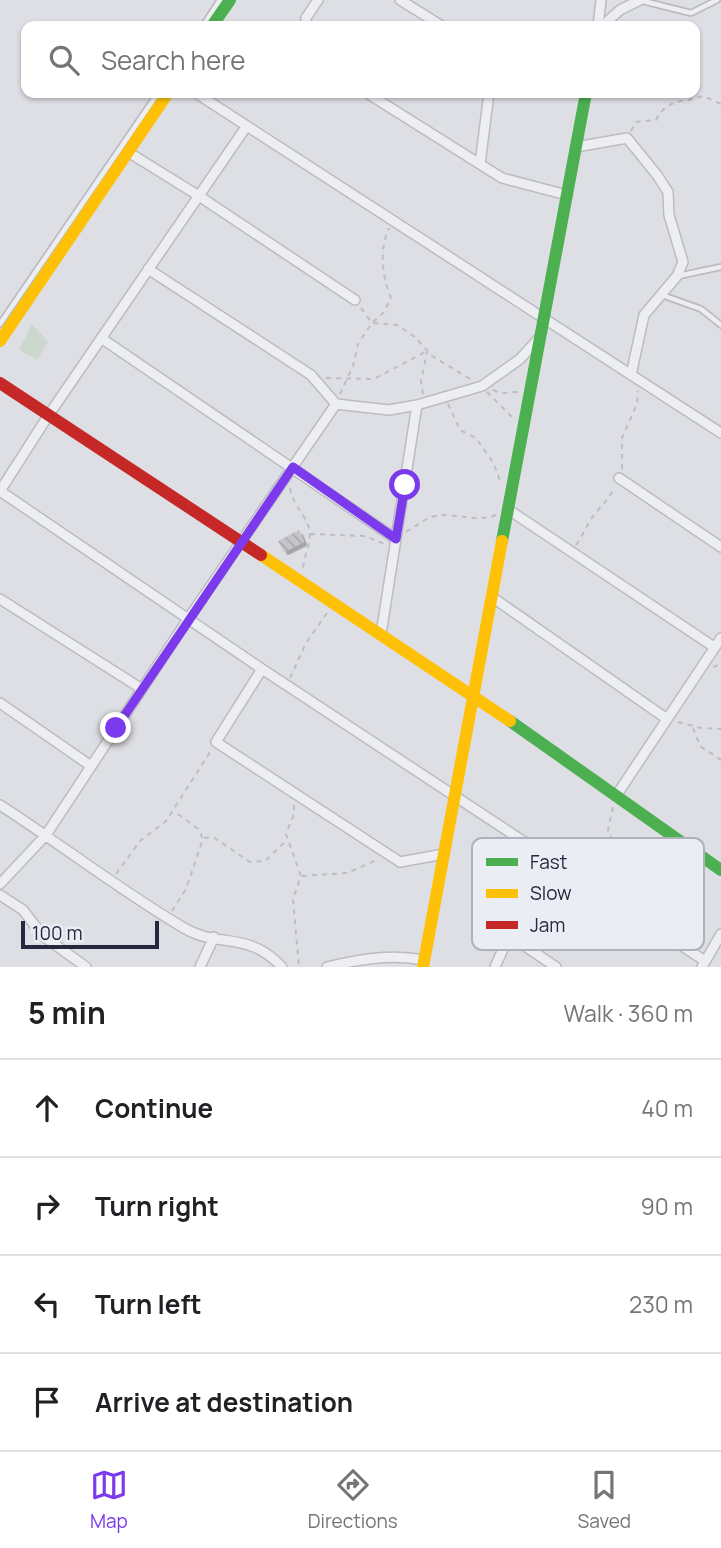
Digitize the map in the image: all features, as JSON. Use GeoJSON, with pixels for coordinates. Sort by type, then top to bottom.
{"type":"FeatureCollection","features":[{"type":"Feature","properties":{"kind":"street"},"geometry":{"type":"LineString","coordinates":[[215,21],[230,0]]}},
{"type":"Feature","properties":{"kind":"street"},"geometry":{"type":"LineString","coordinates":[[306,21],[318,0]]}},
{"type":"Feature","properties":{"kind":"street"},"geometry":{"type":"LineString","coordinates":[[600,21],[601,0]]}},
{"type":"Feature","properties":{"kind":"street"},"geometry":{"type":"LineString","coordinates":[[606,21],[639,0]]}},
{"type":"Feature","properties":{"kind":"street"},"geometry":{"type":"LineString","coordinates":[[402,1],[434,21]]}},
{"type":"Feature","properties":{"kind":"street"},"geometry":{"type":"LineString","coordinates":[[0,341],[165,98]]}},
{"type":"Feature","properties":{"kind":"street"},"geometry":{"type":"LineString","coordinates":[[203,98],[721,433]]}},
{"type":"Feature","properties":{"kind":"street"},"geometry":{"type":"LineString","coordinates":[[374,98],[502,178],[567,195]]}},
{"type":"Feature","properties":{"kind":"street"},"geometry":{"type":"LineString","coordinates":[[480,164],[488,98]]}},
{"type":"Feature","properties":{"kind":"street"},"geometry":{"type":"LineString","coordinates":[[327,967],[371,957],[400,956],[424,963],[585,98]]}},
{"type":"Feature","properties":{"kind":"street"},"geometry":{"type":"LineString","coordinates":[[246,127],[48,416],[0,491],[516,838]]}},
{"type":"Feature","properties":{"kind":"street"},"geometry":{"type":"LineString","coordinates":[[576,147],[627,138],[668,192],[669,215],[683,262],[677,276],[644,315],[631,375]]}},
{"type":"Feature","properties":{"kind":"street"},"geometry":{"type":"LineString","coordinates":[[128,152],[199,195],[355,300]]}},
{"type":"Feature","properties":{"kind":"street"},"geometry":{"type":"LineString","coordinates":[[148,269],[311,375],[336,404],[389,410],[421,404],[482,386],[520,359],[540,337]]}},
{"type":"Feature","properties":{"kind":"street"},"geometry":{"type":"LineString","coordinates":[[101,338],[396,543]]}},
{"type":"Feature","properties":{"kind":"street"},"geometry":{"type":"LineString","coordinates":[[0,383],[473,695],[676,838]]}},
{"type":"Feature","properties":{"kind":"street"},"geometry":{"type":"LineString","coordinates":[[0,884],[46,835],[188,619],[336,404]]}},
{"type":"Feature","properties":{"kind":"street"},"geometry":{"type":"LineString","coordinates":[[381,634],[421,404]]}},
{"type":"Feature","properties":{"kind":"street"},"geometry":{"type":"LineString","coordinates":[[619,478],[721,547]]}},
{"type":"Feature","properties":{"kind":"street"},"geometry":{"type":"LineString","coordinates":[[509,510],[715,647]]}},
{"type":"Feature","properties":{"kind":"street"},"geometry":{"type":"LineString","coordinates":[[492,597],[667,719]]}},
{"type":"Feature","properties":{"kind":"street"},"geometry":{"type":"LineString","coordinates":[[0,599],[142,690]]}},
{"type":"Feature","properties":{"kind":"street"},"geometry":{"type":"LineString","coordinates":[[616,796],[721,638]]}},
{"type":"Feature","properties":{"kind":"street"},"geometry":{"type":"LineString","coordinates":[[262,669],[216,742],[400,862],[444,853]]}},
{"type":"Feature","properties":{"kind":"street"},"geometry":{"type":"LineString","coordinates":[[0,703],[91,766]]}},
{"type":"Feature","properties":{"kind":"street"},"geometry":{"type":"LineString","coordinates":[[0,805],[188,930],[250,943],[269,953],[282,967]]}},
{"type":"Feature","properties":{"kind":"street"},"geometry":{"type":"LineString","coordinates":[[704,858],[721,870]]}},
{"type":"Feature","properties":{"kind":"street"},"geometry":{"type":"LineString","coordinates":[[0,895],[23,909],[43,936],[86,967]]}},
{"type":"Feature","properties":{"kind":"street"},"geometry":{"type":"LineString","coordinates":[[684,950],[704,964],[721,934]]}},
{"type":"Feature","properties":{"kind":"street"},"geometry":{"type":"LineString","coordinates":[[200,967],[214,937]]}},
{"type":"Feature","properties":{"kind":"street"},"geometry":{"type":"LineString","coordinates":[[495,967],[503,950]]}},
{"type":"Feature","properties":{"kind":"street"},"geometry":{"type":"LineString","coordinates":[[531,950],[556,967]]}},
{"type":"Feature","properties":{"kind":"lane"},"geometry":{"type":"LineString","coordinates":[[206,21],[220,0]]}},
{"type":"Feature","properties":{"kind":"lane"},"geometry":{"type":"LineString","coordinates":[[639,0],[691,13],[717,0]]}},
{"type":"Feature","properties":{"kind":"lane"},"geometry":{"type":"LineString","coordinates":[[0,324],[155,98]]}},
{"type":"Feature","properties":{"kind":"lane"},"geometry":{"type":"LineString","coordinates":[[677,276],[721,267]]}},
{"type":"Feature","properties":{"kind":"lane"},"geometry":{"type":"LineString","coordinates":[[661,295],[701,309],[721,324]]}},
{"type":"Feature","properties":{"kind":"path"},"geometry":{"type":"LineString","coordinates":[[700,97],[704,96],[721,104]]}},
{"type":"Feature","properties":{"kind":"path"},"geometry":{"type":"LineString","coordinates":[[627,138],[636,122],[656,120],[662,109],[675,102],[698,98]]}},
{"type":"Feature","properties":{"kind":"path"},"geometry":{"type":"LineString","coordinates":[[336,404],[348,378],[358,344],[372,323],[384,312],[391,298],[383,278],[383,241],[392,221]]}},
{"type":"Feature","properties":{"kind":"path"},"geometry":{"type":"LineString","coordinates":[[355,300],[372,323],[397,325],[415,337],[432,356],[482,386],[501,393],[530,392]]}},
{"type":"Feature","properties":{"kind":"path"},"geometry":{"type":"LineString","coordinates":[[311,375],[322,378],[374,379],[427,351]]}},
{"type":"Feature","properties":{"kind":"path"},"geometry":{"type":"LineString","coordinates":[[421,404],[421,381],[427,351]]}},
{"type":"Feature","properties":{"kind":"path"},"geometry":{"type":"LineString","coordinates":[[571,552],[586,533],[592,516],[605,505],[622,472],[622,438],[639,393],[631,375]]}},
{"type":"Feature","properties":{"kind":"path"},"geometry":{"type":"LineString","coordinates":[[482,386],[524,428]]}},
{"type":"Feature","properties":{"kind":"path"},"geometry":{"type":"LineString","coordinates":[[445,397],[460,430],[476,438],[494,464],[502,485]]}},
{"type":"Feature","properties":{"kind":"path"},"geometry":{"type":"LineString","coordinates":[[290,470],[293,503],[309,525],[310,543],[303,559],[303,582]]}},
{"type":"Feature","properties":{"kind":"path"},"geometry":{"type":"LineString","coordinates":[[309,533],[365,536],[396,543],[425,519],[439,515],[483,520],[509,510]]}},
{"type":"Feature","properties":{"kind":"path"},"geometry":{"type":"LineString","coordinates":[[287,685],[306,643],[334,603]]}},
{"type":"Feature","properties":{"kind":"path"},"geometry":{"type":"LineString","coordinates":[[667,719],[693,726],[721,729]]}},
{"type":"Feature","properties":{"kind":"path"},"geometry":{"type":"LineString","coordinates":[[693,726],[700,746],[721,760]]}},
{"type":"Feature","properties":{"kind":"path"},"geometry":{"type":"LineString","coordinates":[[112,880],[140,841],[166,821],[216,742]]}},
{"type":"Feature","properties":{"kind":"path"},"geometry":{"type":"LineString","coordinates":[[294,793],[294,814],[286,834],[301,876],[293,899],[299,967]]}},
{"type":"Feature","properties":{"kind":"path"},"geometry":{"type":"LineString","coordinates":[[611,838],[608,830],[616,796]]}},
{"type":"Feature","properties":{"kind":"path"},"geometry":{"type":"LineString","coordinates":[[168,918],[187,889],[203,839],[198,829],[173,810]]}},
{"type":"Feature","properties":{"kind":"path"},"geometry":{"type":"LineString","coordinates":[[203,839],[213,837],[250,862],[265,861],[287,840]]}},
{"type":"Feature","properties":{"kind":"path"},"geometry":{"type":"LineString","coordinates":[[301,876],[347,873],[389,855]]}},
{"type":"Feature","properties":{"kind":"shaded area"},"geometry":{"type":"Polygon","coordinates":[[[32,324],[48,342],[37,360],[19,350],[32,324]]]}},
{"type":"Feature","properties":{"kind":"building"},"geometry":{"type":"Polygon","coordinates":[[[299,530],[304,542],[284,552],[278,541],[299,530]]]}},
{"type":"Feature","properties":{"kind":"traffic: fast"},"geometry":{"type":"LineString","coordinates":[[215,21],[230,0]]}},
{"type":"Feature","properties":{"kind":"traffic: fast"},"geometry":{"type":"LineString","coordinates":[[502,541],[585,98]]}},
{"type":"Feature","properties":{"kind":"traffic: fast"},"geometry":{"type":"LineString","coordinates":[[510,721],[676,838]]}},
{"type":"Feature","properties":{"kind":"traffic: fast"},"geometry":{"type":"LineString","coordinates":[[704,858],[721,870]]}},
{"type":"Feature","properties":{"kind":"traffic: slow"},"geometry":{"type":"LineString","coordinates":[[0,341],[165,98]]}},
{"type":"Feature","properties":{"kind":"traffic: slow"},"geometry":{"type":"LineString","coordinates":[[423,967],[502,541]]}},
{"type":"Feature","properties":{"kind":"traffic: slow"},"geometry":{"type":"LineString","coordinates":[[261,555],[510,721]]}},
{"type":"Feature","properties":{"kind":"traffic: jam"},"geometry":{"type":"LineString","coordinates":[[0,383],[261,555]]}},
{"type":"Feature","properties":{"kind":"route"},"geometry":{"type":"LineString","coordinates":[[116,728],[293,467],[396,539],[405,485]]}}]}
